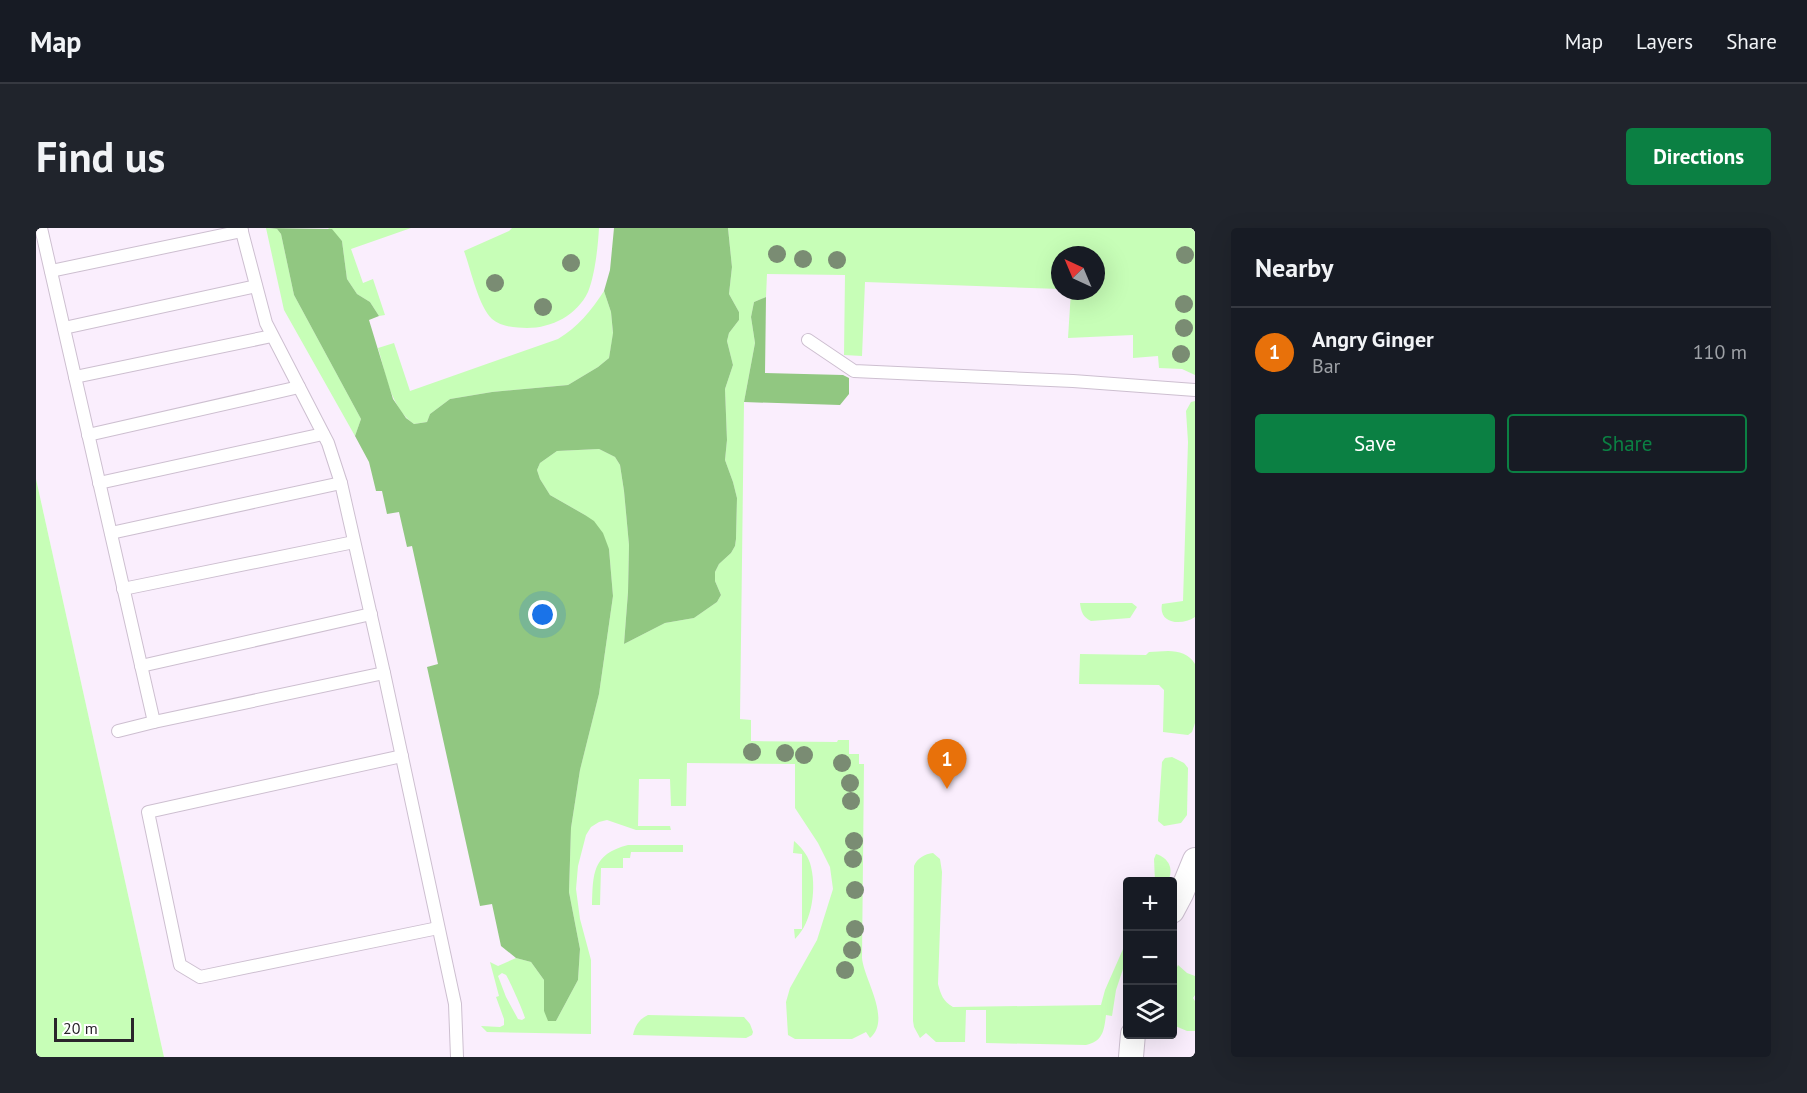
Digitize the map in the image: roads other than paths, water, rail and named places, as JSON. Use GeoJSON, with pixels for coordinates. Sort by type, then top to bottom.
{"type":"FeatureCollection","features":[{"type":"Feature","properties":{"kind":"street"},"geometry":{"type":"LineString","coordinates":[[1177,903],[1195,860]]}},
{"type":"Feature","properties":{"kind":"street"},"geometry":{"type":"LineString","coordinates":[[1131,1057],[1133,1039]]}},
{"type":"Feature","properties":{"kind":"lane"},"geometry":{"type":"LineString","coordinates":[[41,228],[154,722]]}},
{"type":"Feature","properties":{"kind":"lane"},"geometry":{"type":"LineString","coordinates":[[51,271],[242,230],[266,323],[328,443],[341,483],[455,1004],[457,1057]]}},
{"type":"Feature","properties":{"kind":"lane"},"geometry":{"type":"LineString","coordinates":[[64,328],[256,286]]}},
{"type":"Feature","properties":{"kind":"lane"},"geometry":{"type":"LineString","coordinates":[[75,377],[272,336]]}},
{"type":"Feature","properties":{"kind":"lane"},"geometry":{"type":"LineString","coordinates":[[808,340],[854,370],[1073,381],[1195,390]]}},
{"type":"Feature","properties":{"kind":"lane"},"geometry":{"type":"LineString","coordinates":[[88,435],[299,387]]}},
{"type":"Feature","properties":{"kind":"lane"},"geometry":{"type":"LineString","coordinates":[[99,483],[323,434]]}},
{"type":"Feature","properties":{"kind":"lane"},"geometry":{"type":"LineString","coordinates":[[111,533],[341,483]]}},
{"type":"Feature","properties":{"kind":"lane"},"geometry":{"type":"LineString","coordinates":[[123,589],[354,542]]}},
{"type":"Feature","properties":{"kind":"lane"},"geometry":{"type":"LineString","coordinates":[[141,666],[371,614]]}},
{"type":"Feature","properties":{"kind":"lane"},"geometry":{"type":"LineString","coordinates":[[118,731],[384,672]]}},
{"type":"Feature","properties":{"kind":"lane"},"geometry":{"type":"LineString","coordinates":[[402,756],[148,812],[180,965],[200,977],[438,928]]}},
{"type":"Feature","properties":{"kind":"place","name":"Angry Ginger"},"geometry":{"type":"Point","coordinates":[947,789]}}]}
